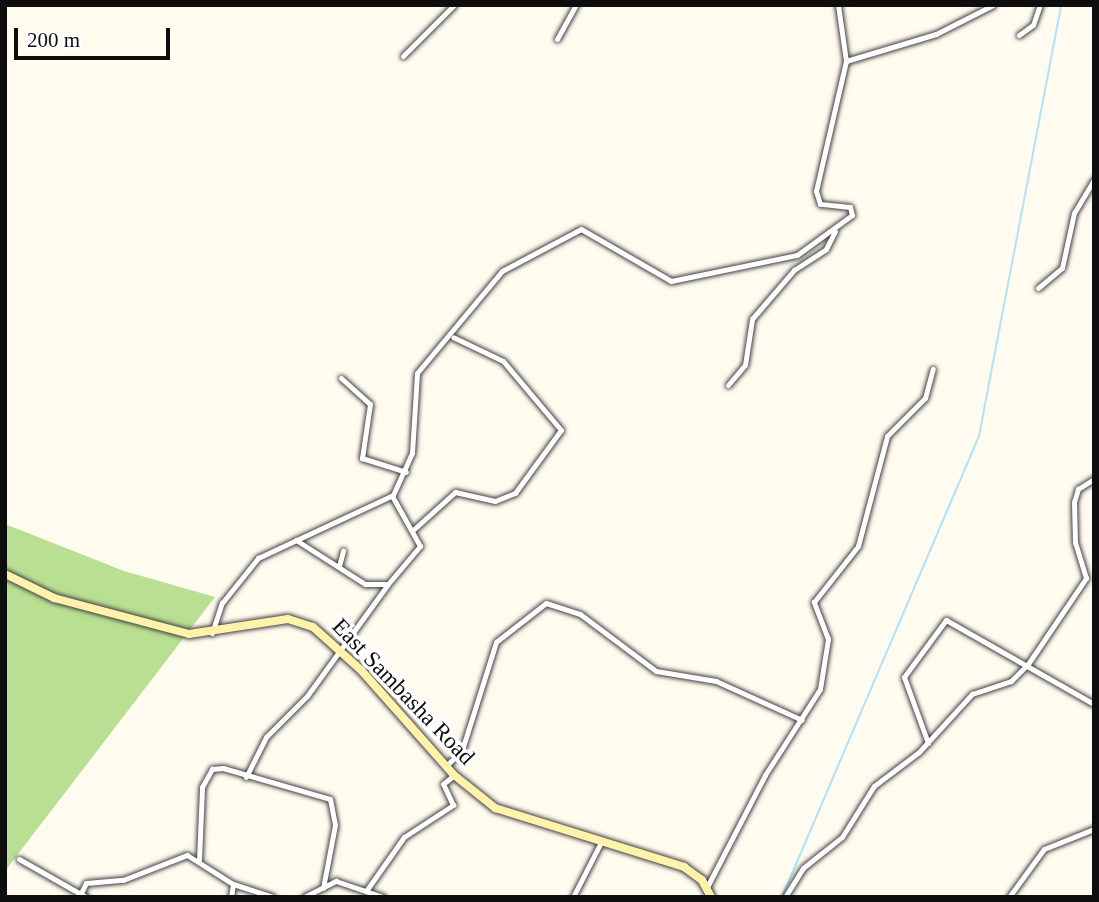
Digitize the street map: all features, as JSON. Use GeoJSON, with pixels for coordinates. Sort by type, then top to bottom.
{"type":"FeatureCollection","features":[{"type":"Feature","properties":{"kind":"street"},"geometry":{"type":"LineString","coordinates":[[403,56],[454,5]]}},
{"type":"Feature","properties":{"kind":"street"},"geometry":{"type":"LineString","coordinates":[[558,39],[576,5]]}},
{"type":"Feature","properties":{"kind":"street"},"geometry":{"type":"LineString","coordinates":[[727,385],[746,361],[747,326],[794,270],[826,249],[837,228],[853,209],[820,204],[816,180],[846,61],[838,5]]}},
{"type":"Feature","properties":{"kind":"street"},"geometry":{"type":"LineString","coordinates":[[846,61],[936,34],[993,5]]}},
{"type":"Feature","properties":{"kind":"street"},"geometry":{"type":"LineString","coordinates":[[1019,35],[1033,25],[1040,5]]}},
{"type":"Feature","properties":{"kind":"street"},"geometry":{"type":"LineString","coordinates":[[1038,288],[1062,268],[1074,213],[1094,180]]}},
{"type":"Feature","properties":{"kind":"street"},"geometry":{"type":"LineString","coordinates":[[212,634],[239,578],[258,558],[392,496],[406,472],[416,424],[417,373],[453,337],[502,271],[576,230],[666,281],[788,258],[837,228]]}},
{"type":"Feature","properties":{"kind":"street"},"geometry":{"type":"LineString","coordinates":[[413,530],[455,492],[495,501],[515,493],[559,437],[556,419],[503,361],[453,337]]}},
{"type":"Feature","properties":{"kind":"street"},"geometry":{"type":"LineString","coordinates":[[711,897],[707,887],[765,775],[802,720],[829,661],[814,602],[858,546],[887,436],[925,398],[933,369]]}},
{"type":"Feature","properties":{"kind":"street"},"geometry":{"type":"LineString","coordinates":[[341,378],[370,404],[362,458],[406,472]]}},
{"type":"Feature","properties":{"kind":"street"},"geometry":{"type":"LineString","coordinates":[[785,897],[803,868],[842,837],[874,786],[928,743],[972,694],[1011,681],[1028,664],[1086,578],[1075,543],[1074,502],[1078,489],[1094,479]]}},
{"type":"Feature","properties":{"kind":"street"},"geometry":{"type":"LineString","coordinates":[[246,777],[266,737],[307,696],[338,649],[388,584],[418,552],[413,530],[392,496]]}},
{"type":"Feature","properties":{"kind":"street"},"geometry":{"type":"LineString","coordinates":[[296,540],[365,584],[388,584]]}},
{"type":"Feature","properties":{"kind":"street"},"geometry":{"type":"LineString","coordinates":[[339,566],[343,551]]}},
{"type":"Feature","properties":{"kind":"street","name":"East Sambasha Road"},"geometry":{"type":"LineString","coordinates":[[5,574],[71,603],[189,634],[212,634],[288,620],[313,627],[338,649],[454,775],[512,816],[684,867],[707,887]]}},
{"type":"Feature","properties":{"kind":"street"},"geometry":{"type":"LineString","coordinates":[[446,766],[462,750],[496,642],[528,611],[546,604],[580,614],[656,671],[716,681],[802,720]]}},
{"type":"Feature","properties":{"kind":"street"},"geometry":{"type":"LineString","coordinates":[[928,743],[904,680],[941,623],[951,621],[1094,704]]}},
{"type":"Feature","properties":{"kind":"street"},"geometry":{"type":"LineString","coordinates":[[199,860],[208,774],[223,768],[246,777],[330,799],[335,825],[323,888]]}},
{"type":"Feature","properties":{"kind":"street"},"geometry":{"type":"LineString","coordinates":[[366,891],[404,837],[453,805],[443,785],[454,775]]}},
{"type":"Feature","properties":{"kind":"street"},"geometry":{"type":"LineString","coordinates":[[1009,897],[1044,849],[1094,828]]}},
{"type":"Feature","properties":{"kind":"street"},"geometry":{"type":"LineString","coordinates":[[573,897],[601,842]]}},
{"type":"Feature","properties":{"kind":"street"},"geometry":{"type":"LineString","coordinates":[[19,859],[83,895],[90,881],[123,880],[182,856],[199,860],[233,884],[273,897]]}},
{"type":"Feature","properties":{"kind":"street"},"geometry":{"type":"LineString","coordinates":[[304,897],[340,881],[383,897]]}},
{"type":"Feature","properties":{"kind":"street"},"geometry":{"type":"LineString","coordinates":[[231,897],[233,884]]}},
{"type":"Feature","properties":{"kind":"green space"},"geometry":{"type":"Polygon","coordinates":[[[5,524],[124,571],[215,597],[5,871],[5,524]]]}},
{"type":"Feature","properties":{"kind":"waterway"},"geometry":{"type":"LineString","coordinates":[[782,897],[979,436],[1061,5]]}}]}
